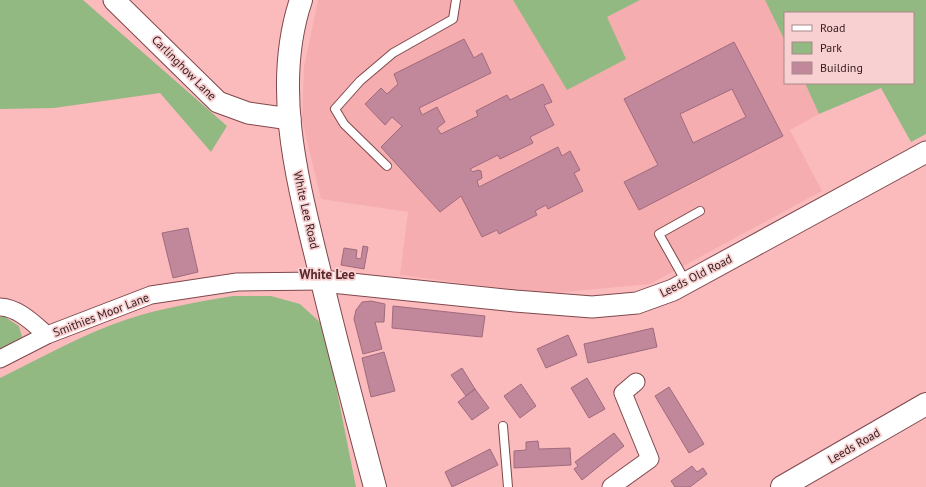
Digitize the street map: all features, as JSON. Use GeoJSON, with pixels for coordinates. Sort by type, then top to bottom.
{"type":"FeatureCollection","features":[{"type":"Feature","properties":{"kind":"main road","name":"White Lee Road"},"geometry":{"type":"LineString","coordinates":[[301,0],[294,22],[287,77],[297,177],[334,334],[375,487]]}},
{"type":"Feature","properties":{"kind":"main road","name":"Leeds Road"},"geometry":{"type":"LineString","coordinates":[[782,487],[926,404]]}},
{"type":"Feature","properties":{"kind":"street","name":"Carlinghow Lane"},"geometry":{"type":"LineString","coordinates":[[114,0],[218,102],[248,113],[290,119]]}},
{"type":"Feature","properties":{"kind":"street","name":"Leeds Old Road"},"geometry":{"type":"LineString","coordinates":[[322,281],[515,301],[592,307],[637,303],[673,290],[687,283],[926,152]]}},
{"type":"Feature","properties":{"kind":"street","name":"Smithies Moor Lane"},"geometry":{"type":"LineString","coordinates":[[0,359],[47,335],[151,295],[237,282],[322,281]]}},
{"type":"Feature","properties":{"kind":"street","name":"Smithies Moor Lane"},"geometry":{"type":"LineString","coordinates":[[0,308],[10,308],[23,316],[47,335]]}},
{"type":"Feature","properties":{"kind":"street"},"geometry":{"type":"LineString","coordinates":[[611,487],[654,463],[623,393],[636,382]]}},
{"type":"Feature","properties":{"kind":"lane"},"geometry":{"type":"LineString","coordinates":[[387,166],[344,124],[335,109],[360,81],[393,53],[453,19],[456,0]]}},
{"type":"Feature","properties":{"kind":"lane"},"geometry":{"type":"LineString","coordinates":[[687,283],[659,234],[700,211]]}},
{"type":"Feature","properties":{"kind":"lane"},"geometry":{"type":"LineString","coordinates":[[503,426],[508,487]]}},
{"type":"Feature","properties":{"kind":"shaded area"},"geometry":{"type":"Polygon","coordinates":[[[318,0],[513,0],[567,89],[607,17],[640,0],[765,0],[784,39],[784,84],[805,84],[819,114],[790,130],[822,191],[650,284],[544,294],[400,275],[408,212],[321,199],[302,120],[304,67],[318,0]]]}},
{"type":"Feature","properties":{"kind":"green space"},"geometry":{"type":"Polygon","coordinates":[[[0,0],[83,0],[227,126],[211,152],[160,93],[54,108],[0,109],[0,0]]]}},
{"type":"Feature","properties":{"kind":"green space"},"geometry":{"type":"Polygon","coordinates":[[[513,0],[640,0],[607,17],[626,59],[567,90],[513,0]]]}},
{"type":"Feature","properties":{"kind":"green space"},"geometry":{"type":"Polygon","coordinates":[[[765,0],[926,0],[926,134],[911,142],[881,88],[819,114],[805,84],[914,84],[914,12],[784,12],[784,39],[765,0]]]}},
{"type":"Feature","properties":{"kind":"green space"},"geometry":{"type":"Polygon","coordinates":[[[233,296],[271,296],[300,304],[324,326],[356,487],[0,487],[0,378],[96,331],[128,319],[167,308],[233,296]]]}},
{"type":"Feature","properties":{"kind":"green space"},"geometry":{"type":"Polygon","coordinates":[[[0,317],[5,317],[19,326],[22,337],[0,349],[0,317]]]}},
{"type":"Feature","properties":{"kind":"building"},"geometry":{"type":"Polygon","coordinates":[[[464,39],[474,58],[482,53],[491,73],[419,108],[422,115],[437,107],[445,122],[437,128],[441,134],[478,116],[476,111],[507,95],[510,100],[543,84],[552,102],[544,105],[554,125],[530,137],[533,143],[500,159],[498,155],[470,169],[473,172],[478,170],[481,171],[482,178],[477,181],[479,187],[558,147],[562,156],[570,151],[580,170],[574,173],[583,191],[548,209],[546,205],[535,211],[537,215],[499,234],[497,230],[482,237],[461,196],[440,212],[381,147],[402,126],[392,117],[385,125],[365,104],[381,88],[387,94],[398,84],[394,74],[464,39]]]}},
{"type":"Feature","properties":{"kind":"building"},"geometry":{"type":"Polygon","coordinates":[[[734,42],[783,136],[639,210],[624,182],[658,165],[624,99],[734,42]],[[732,89],[680,114],[693,143],[746,117],[732,89]]]}},
{"type":"Feature","properties":{"kind":"building"},"geometry":{"type":"Polygon","coordinates":[[[188,228],[198,272],[173,278],[162,233],[188,228]]]}},
{"type":"Feature","properties":{"kind":"building"},"geometry":{"type":"Polygon","coordinates":[[[363,246],[368,247],[364,269],[341,265],[344,248],[357,250],[356,258],[361,259],[363,246]]]}},
{"type":"Feature","properties":{"kind":"building"},"geometry":{"type":"Polygon","coordinates":[[[371,301],[385,304],[384,322],[375,322],[382,349],[363,354],[354,319],[356,310],[362,302],[371,301]]]}},
{"type":"Feature","properties":{"kind":"building"},"geometry":{"type":"Polygon","coordinates":[[[393,306],[485,316],[482,337],[392,328],[393,306]]]}},
{"type":"Feature","properties":{"kind":"building"},"geometry":{"type":"Polygon","coordinates":[[[653,328],[657,347],[588,363],[584,344],[653,328]]]}},
{"type":"Feature","properties":{"kind":"building"},"geometry":{"type":"Polygon","coordinates":[[[568,335],[577,355],[546,368],[537,349],[568,335]]]}},
{"type":"Feature","properties":{"kind":"building"},"geometry":{"type":"Polygon","coordinates":[[[384,352],[395,391],[371,397],[362,358],[384,352]]]}},
{"type":"Feature","properties":{"kind":"building"},"geometry":{"type":"Polygon","coordinates":[[[462,368],[475,389],[466,396],[451,375],[462,368]]]}},
{"type":"Feature","properties":{"kind":"building"},"geometry":{"type":"Polygon","coordinates":[[[587,378],[605,409],[589,418],[571,388],[587,378]]]}},
{"type":"Feature","properties":{"kind":"building"},"geometry":{"type":"Polygon","coordinates":[[[521,384],[536,406],[520,418],[504,396],[521,384]]]}},
{"type":"Feature","properties":{"kind":"building"},"geometry":{"type":"Polygon","coordinates":[[[669,387],[704,444],[689,453],[655,396],[669,387]]]}},
{"type":"Feature","properties":{"kind":"building"},"geometry":{"type":"Polygon","coordinates":[[[475,389],[489,408],[472,420],[458,402],[475,389]]]}},
{"type":"Feature","properties":{"kind":"building"},"geometry":{"type":"Polygon","coordinates":[[[614,433],[624,446],[582,480],[574,469],[578,466],[575,462],[614,433]]]}},
{"type":"Feature","properties":{"kind":"building"},"geometry":{"type":"Polygon","coordinates":[[[538,441],[539,449],[570,448],[571,465],[514,468],[514,451],[526,450],[526,442],[538,441]]]}},
{"type":"Feature","properties":{"kind":"building"},"geometry":{"type":"Polygon","coordinates":[[[490,449],[498,465],[452,487],[445,472],[490,449]]]}},
{"type":"Feature","properties":{"kind":"building"},"geometry":{"type":"Polygon","coordinates":[[[692,466],[697,472],[703,468],[707,474],[690,487],[675,487],[671,481],[692,466]]]}},
{"type":"Feature","properties":{"kind":"district","name":"White Lee"},"geometry":{"type":"Point","coordinates":[327,274]}}]}
